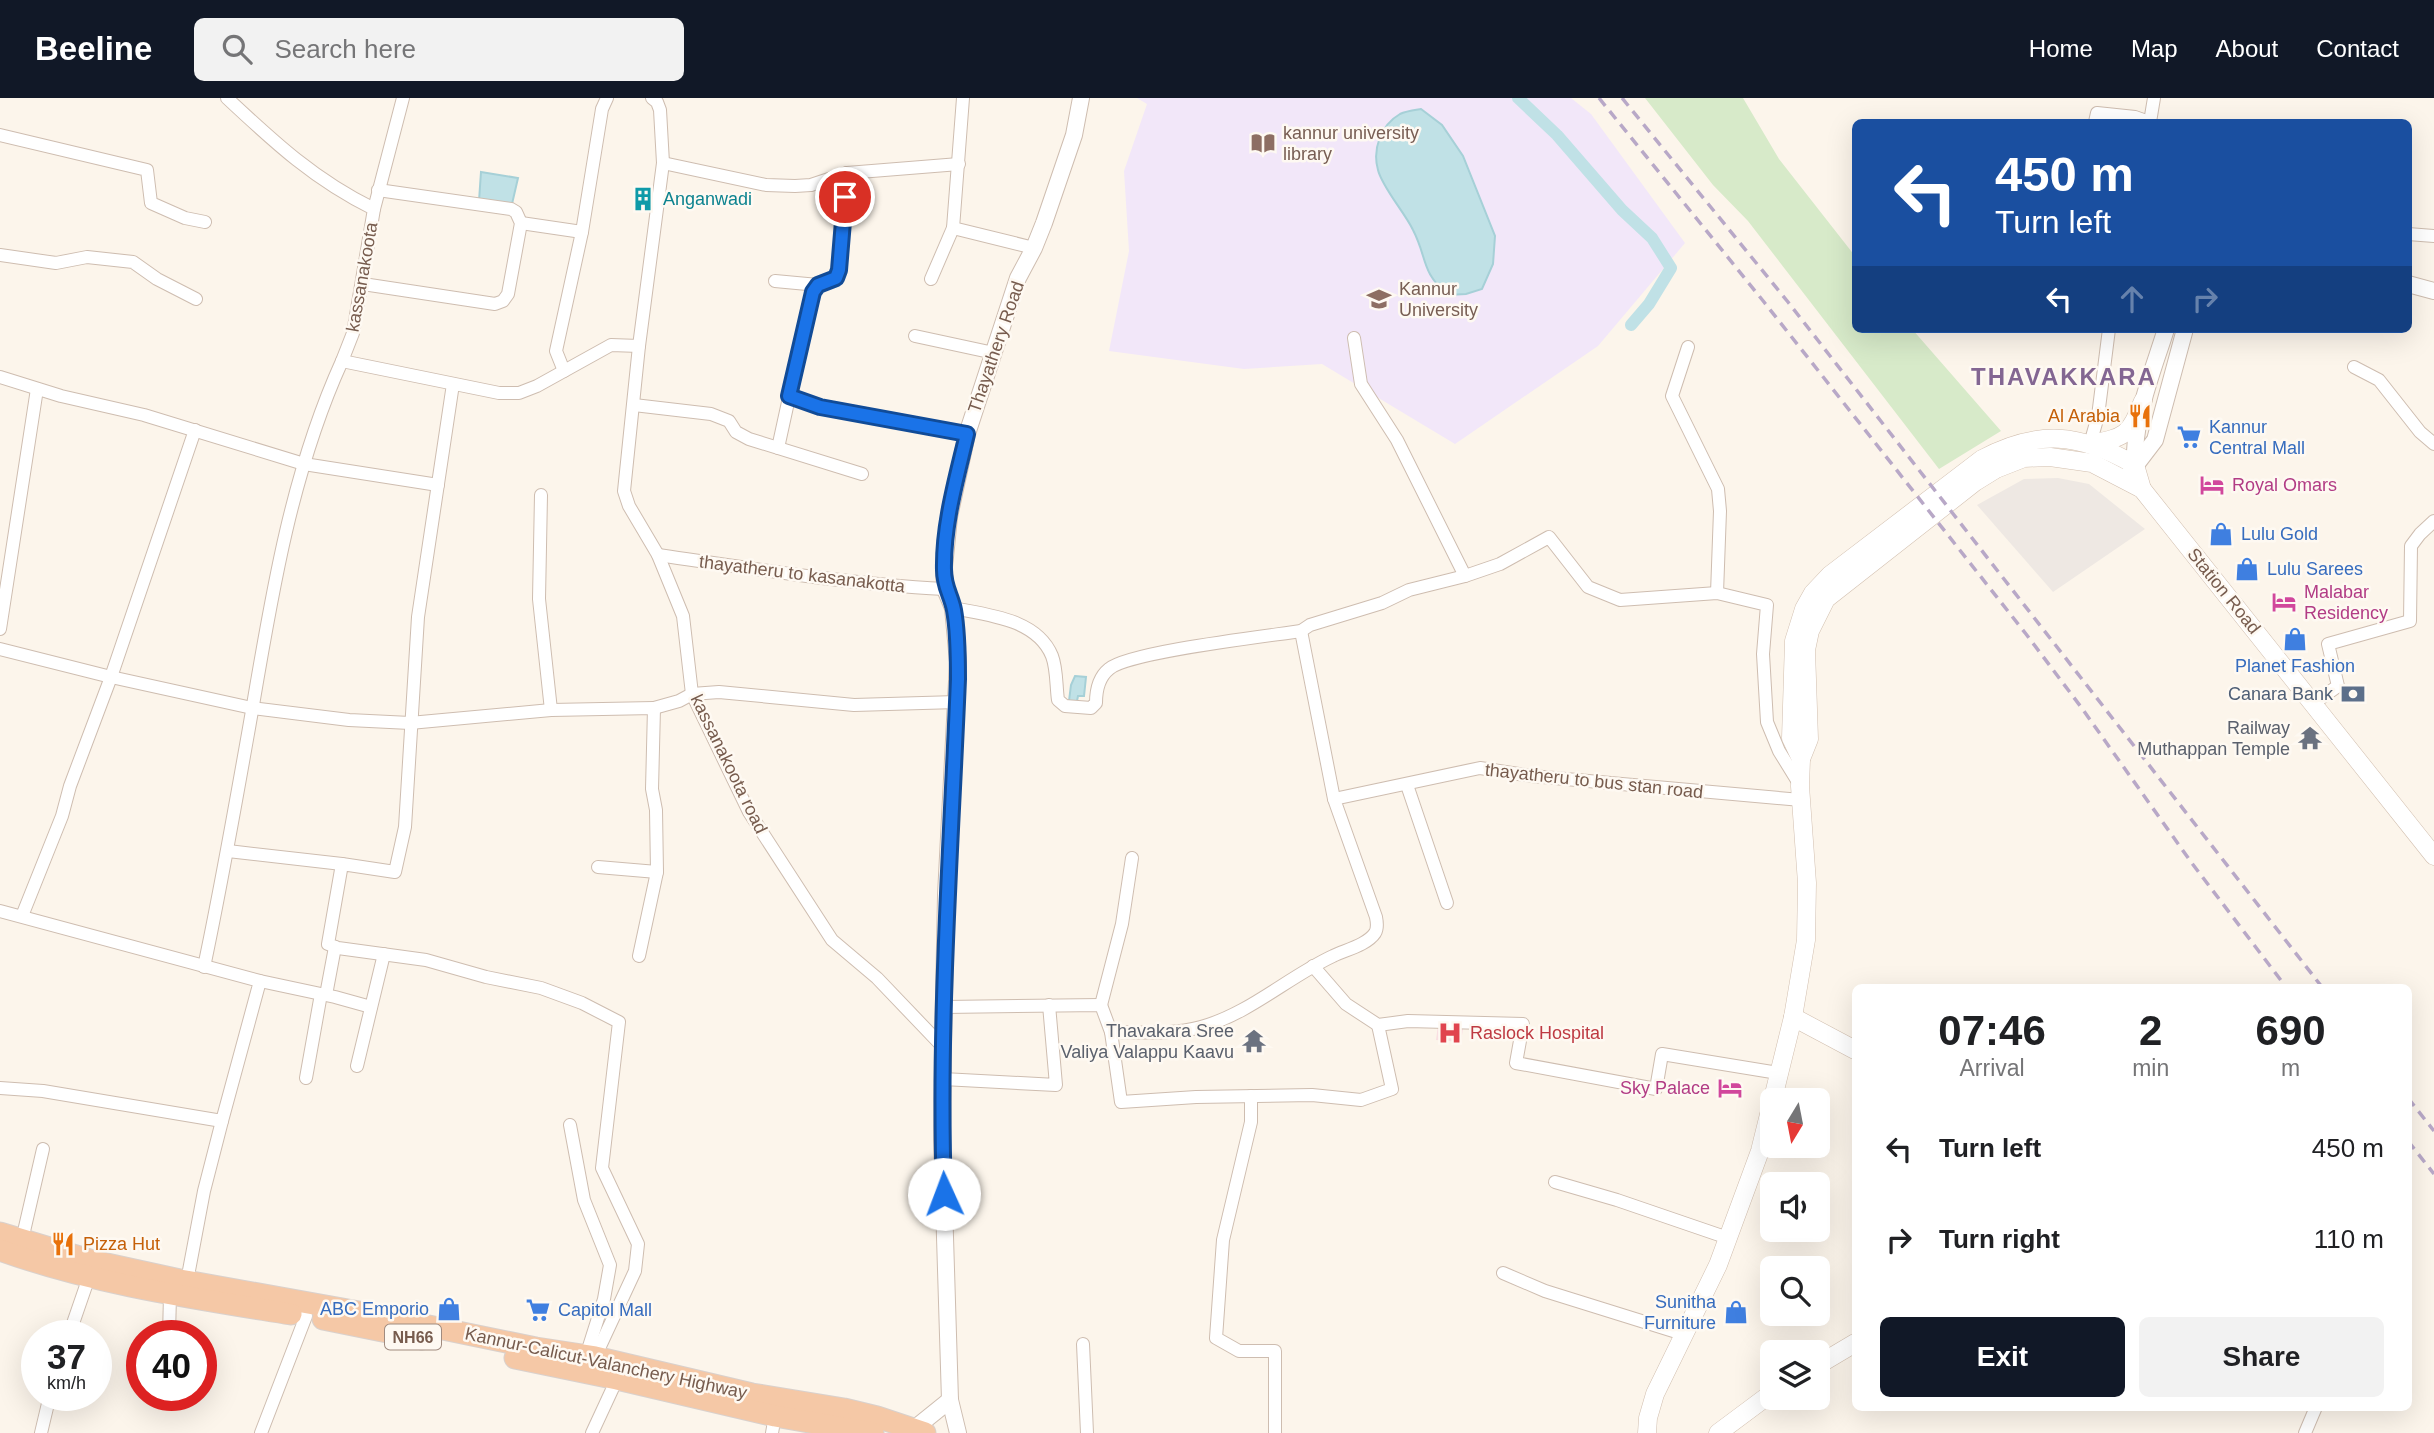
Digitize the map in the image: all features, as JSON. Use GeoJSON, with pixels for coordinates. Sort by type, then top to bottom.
{"type":"FeatureCollection","features":[{"type":"Feature","properties":{"kind":"highway","name":"Kannur-Calicut-Valanchery Highway"},"geometry":{"type":"LineString","coordinates":[[0,1233],[93,1261],[536,1348],[591,1356],[752,1394],[844,1409],[917,1432]]}},
{"type":"Feature","properties":{"kind":"highway","name":"Kannur-Calicut-Valanchery Highway"},"geometry":{"type":"LineString","coordinates":[[0,1250],[89,1277],[170,1295],[453,1343],[617,1379],[773,1425],[873,1433]]}},
{"type":"Feature","properties":{"kind":"main road"},"geometry":{"type":"LineString","coordinates":[[2090,444],[2124,435],[2133,427],[2143,401]]}},
{"type":"Feature","properties":{"kind":"main road"},"geometry":{"type":"LineString","coordinates":[[1647,1433],[1655,1394],[1718,1265],[1763,1142],[1793,1017],[1802,968],[1807,915],[1804,824],[1800,793],[1801,759],[1791,738],[1794,641],[1804,609],[1830,575],[1982,459],[2005,447],[2027,440],[2071,440],[2114,453],[2130,473]]}},
{"type":"Feature","properties":{"kind":"main road","name":"Station Road"},"geometry":{"type":"LineString","coordinates":[[1801,759],[1810,739],[1806,650],[1815,620],[1826,599],[1996,469],[2024,458],[2050,457],[2092,463],[2130,473],[2434,856]]}},
{"type":"Feature","properties":{"kind":"main road"},"geometry":{"type":"LineString","coordinates":[[1793,1017],[1852,1048]]}},
{"type":"Feature","properties":{"kind":"main road"},"geometry":{"type":"LineString","coordinates":[[1830,1358],[1852,1345]]}},
{"type":"Feature","properties":{"kind":"main road"},"geometry":{"type":"LineString","coordinates":[[1718,1433],[1760,1402]]}},
{"type":"Feature","properties":{"kind":"street","name":"kassanakoota"},"geometry":{"type":"LineString","coordinates":[[204,967],[228,851],[268,610],[304,464],[327,394],[353,333],[374,209],[339,192],[278,147],[227,98]]}},
{"type":"Feature","properties":{"kind":"street"},"geometry":{"type":"LineString","coordinates":[[374,209],[403,98]]}},
{"type":"Feature","properties":{"kind":"street"},"geometry":{"type":"LineString","coordinates":[[564,371],[556,351],[582,232],[602,109],[607,98]]}},
{"type":"Feature","properties":{"kind":"street","name":"kassanakoota road"},"geometry":{"type":"LineString","coordinates":[[652,98],[660,110],[663,163],[639,346],[624,491],[629,506],[658,555],[682,617],[692,694],[749,812],[832,940],[877,978],[943,1047]]}},
{"type":"Feature","properties":{"kind":"street"},"geometry":{"type":"LineString","coordinates":[[931,279],[953,228],[963,98]]}},
{"type":"Feature","properties":{"kind":"street","name":"Thayathery Road"},"geometry":{"type":"LineString","coordinates":[[958,1433],[950,1400],[942,1139],[946,895],[958,662],[954,608],[946,589],[944,567],[949,517],[967,434],[1018,278],[1034,248],[1074,135],[1081,98]]}},
{"type":"Feature","properties":{"kind":"street"},"geometry":{"type":"LineString","coordinates":[[2150,119],[2154,98]]}},
{"type":"Feature","properties":{"kind":"street"},"geometry":{"type":"LineString","coordinates":[[2096,118],[2141,119]]}},
{"type":"Feature","properties":{"kind":"street"},"geometry":{"type":"LineString","coordinates":[[0,135],[147,170],[151,203],[185,218],[205,222]]}},
{"type":"Feature","properties":{"kind":"street"},"geometry":{"type":"LineString","coordinates":[[663,163],[776,186],[811,184],[847,173],[959,164]]}},
{"type":"Feature","properties":{"kind":"street"},"geometry":{"type":"LineString","coordinates":[[775,281],[818,285],[836,278],[839,270],[847,173]]}},
{"type":"Feature","properties":{"kind":"street"},"geometry":{"type":"LineString","coordinates":[[363,284],[495,304],[503,301],[509,294],[521,223],[516,212],[511,209],[378,190]]}},
{"type":"Feature","properties":{"kind":"street"},"geometry":{"type":"LineString","coordinates":[[521,223],[582,232]]}},
{"type":"Feature","properties":{"kind":"street"},"geometry":{"type":"LineString","coordinates":[[953,228],[1034,248]]}},
{"type":"Feature","properties":{"kind":"street"},"geometry":{"type":"LineString","coordinates":[[2412,234],[2434,236]]}},
{"type":"Feature","properties":{"kind":"street"},"geometry":{"type":"LineString","coordinates":[[0,255],[56,263],[87,257],[132,262],[195,299]]}},
{"type":"Feature","properties":{"kind":"street"},"geometry":{"type":"LineString","coordinates":[[778,448],[813,292],[818,285]]}},
{"type":"Feature","properties":{"kind":"street"},"geometry":{"type":"LineString","coordinates":[[2412,285],[2434,291]]}},
{"type":"Feature","properties":{"kind":"street"},"geometry":{"type":"LineString","coordinates":[[2090,444],[2098,416],[2108,333]]}},
{"type":"Feature","properties":{"kind":"street"},"geometry":{"type":"LineString","coordinates":[[2130,473],[2143,401],[2164,333]]}},
{"type":"Feature","properties":{"kind":"street"},"geometry":{"type":"LineString","coordinates":[[2130,473],[2155,440],[2184,333]]}},
{"type":"Feature","properties":{"kind":"street"},"geometry":{"type":"LineString","coordinates":[[915,335],[994,352]]}},
{"type":"Feature","properties":{"kind":"street"},"geometry":{"type":"LineString","coordinates":[[1354,338],[1361,384],[1397,440],[1465,576]]}},
{"type":"Feature","properties":{"kind":"street"},"geometry":{"type":"LineString","coordinates":[[342,361],[499,393],[519,393],[537,386],[611,345],[639,346]]}},
{"type":"Feature","properties":{"kind":"street"},"geometry":{"type":"LineString","coordinates":[[1688,347],[1672,396],[1718,489],[1720,511],[1717,593]]}},
{"type":"Feature","properties":{"kind":"street"},"geometry":{"type":"LineString","coordinates":[[2354,367],[2379,380],[2420,432],[2434,444]]}},
{"type":"Feature","properties":{"kind":"street"},"geometry":{"type":"LineString","coordinates":[[0,377],[37,389],[144,415],[304,464],[438,485]]}},
{"type":"Feature","properties":{"kind":"street"},"geometry":{"type":"LineString","coordinates":[[228,851],[395,872],[405,827],[418,617],[453,384]]}},
{"type":"Feature","properties":{"kind":"street"},"geometry":{"type":"LineString","coordinates":[[0,629],[37,389]]}},
{"type":"Feature","properties":{"kind":"street"},"geometry":{"type":"LineString","coordinates":[[789,396],[820,407],[967,434]]}},
{"type":"Feature","properties":{"kind":"street"},"geometry":{"type":"LineString","coordinates":[[634,405],[711,414],[729,421],[736,432],[749,439],[862,474]]}},
{"type":"Feature","properties":{"kind":"street"},"geometry":{"type":"LineString","coordinates":[[22,916],[45,863],[195,430]]}},
{"type":"Feature","properties":{"kind":"street"},"geometry":{"type":"LineString","coordinates":[[541,495],[539,599],[551,710]]}},
{"type":"Feature","properties":{"kind":"street"},"geometry":{"type":"LineString","coordinates":[[2314,703],[2338,686],[2328,644],[2410,621],[2411,546],[2434,521]]}},
{"type":"Feature","properties":{"kind":"street"},"geometry":{"type":"LineString","coordinates":[[954,608],[988,615],[1028,628],[1045,643],[1052,658],[1058,699],[1065,706],[1086,709],[1096,703],[1096,687],[1109,668],[1120,663],[1154,654],[1301,631],[1310,625],[1382,603],[1409,590],[1500,564],[1549,537],[1588,587],[1620,600],[1717,593],[1767,605],[1763,654],[1767,722],[1800,793]]}},
{"type":"Feature","properties":{"kind":"street","name":"thayatheru to kasanakotta"},"geometry":{"type":"LineString","coordinates":[[658,555],[827,579],[896,587],[946,589]]}},
{"type":"Feature","properties":{"kind":"street"},"geometry":{"type":"LineString","coordinates":[[1111,1032],[1165,1033],[1201,1027],[1233,1015],[1313,966],[1367,940],[1375,933],[1378,924],[1334,799],[1301,631]]}},
{"type":"Feature","properties":{"kind":"street"},"geometry":{"type":"LineString","coordinates":[[0,649],[252,708],[349,720],[410,723],[551,710],[654,708],[692,694],[737,693],[854,705],[957,702]]}},
{"type":"Feature","properties":{"kind":"street"},"geometry":{"type":"LineString","coordinates":[[639,956],[657,872],[656,810],[652,789],[654,708]]}},
{"type":"Feature","properties":{"kind":"street","name":"thayatheru to bus stan road"},"geometry":{"type":"LineString","coordinates":[[1334,799],[1480,768],[1532,776],[1800,793]]}},
{"type":"Feature","properties":{"kind":"street"},"geometry":{"type":"LineString","coordinates":[[1407,785],[1447,903]]}},
{"type":"Feature","properties":{"kind":"street"},"geometry":{"type":"LineString","coordinates":[[1132,858],[1122,923],[1101,1005],[1111,1032],[1121,1102],[1312,1095],[1361,1100],[1392,1089],[1378,1025]]}},
{"type":"Feature","properties":{"kind":"street"},"geometry":{"type":"LineString","coordinates":[[342,864],[328,944],[426,960],[486,977],[541,988],[582,1003],[618,1021],[602,1168],[638,1244],[635,1271],[591,1356]]}},
{"type":"Feature","properties":{"kind":"street"},"geometry":{"type":"LineString","coordinates":[[597,867],[657,872]]}},
{"type":"Feature","properties":{"kind":"street"},"geometry":{"type":"LineString","coordinates":[[0,911],[204,967],[370,1007]]}},
{"type":"Feature","properties":{"kind":"street"},"geometry":{"type":"LineString","coordinates":[[306,1078],[335,947]]}},
{"type":"Feature","properties":{"kind":"street"},"geometry":{"type":"LineString","coordinates":[[357,1066],[384,954]]}},
{"type":"Feature","properties":{"kind":"street"},"geometry":{"type":"LineString","coordinates":[[1313,966],[1346,1004],[1378,1025],[1408,1021],[1523,1024],[1516,1063],[1656,1089],[1662,1054],[1778,1073]]}},
{"type":"Feature","properties":{"kind":"street"},"geometry":{"type":"LineString","coordinates":[[187,1281],[204,1191],[260,981]]}},
{"type":"Feature","properties":{"kind":"street"},"geometry":{"type":"LineString","coordinates":[[943,1079],[1056,1085],[1049,1005]]}},
{"type":"Feature","properties":{"kind":"street"},"geometry":{"type":"LineString","coordinates":[[944,1007],[1101,1005]]}},
{"type":"Feature","properties":{"kind":"street"},"geometry":{"type":"LineString","coordinates":[[0,1088],[43,1091],[222,1121]]}},
{"type":"Feature","properties":{"kind":"street"},"geometry":{"type":"LineString","coordinates":[[1251,1096],[1251,1122],[1223,1240],[1216,1338],[1238,1351],[1275,1351],[1275,1433]]}},
{"type":"Feature","properties":{"kind":"street"},"geometry":{"type":"LineString","coordinates":[[570,1125],[584,1200],[610,1265],[591,1356]]}},
{"type":"Feature","properties":{"kind":"street"},"geometry":{"type":"LineString","coordinates":[[22,1240],[43,1149]]}},
{"type":"Feature","properties":{"kind":"street"},"geometry":{"type":"LineString","coordinates":[[1555,1182],[1728,1238]]}},
{"type":"Feature","properties":{"kind":"street"},"geometry":{"type":"LineString","coordinates":[[1503,1272],[1545,1291],[1683,1334]]}},
{"type":"Feature","properties":{"kind":"street"},"geometry":{"type":"LineString","coordinates":[[74,1320],[89,1277]]}},
{"type":"Feature","properties":{"kind":"street"},"geometry":{"type":"LineString","coordinates":[[169,1320],[170,1295]]}},
{"type":"Feature","properties":{"kind":"street"},"geometry":{"type":"LineString","coordinates":[[261,1433],[306,1316]]}},
{"type":"Feature","properties":{"kind":"street"},"geometry":{"type":"LineString","coordinates":[[1083,1344],[1087,1433]]}},
{"type":"Feature","properties":{"kind":"street"},"geometry":{"type":"LineString","coordinates":[[592,1433],[617,1379]]}},
{"type":"Feature","properties":{"kind":"street"},"geometry":{"type":"LineString","coordinates":[[917,1432],[950,1400]]}},
{"type":"Feature","properties":{"kind":"street"},"geometry":{"type":"LineString","coordinates":[[41,1433],[46,1411]]}},
{"type":"Feature","properties":{"kind":"street"},"geometry":{"type":"LineString","coordinates":[[2305,1433],[2314,1411]]}},
{"type":"Feature","properties":{"kind":"shaded area","name":"Kannur University"},"geometry":{"type":"Polygon","coordinates":[[[1137,98],[1571,98],[1591,114],[1685,243],[1598,346],[1455,444],[1322,364],[1244,369],[1109,351],[1129,251],[1124,171],[1147,104],[1137,98]]]}},
{"type":"Feature","properties":{"kind":"shaded area"},"geometry":{"type":"Polygon","coordinates":[[[2058,478],[2089,484],[2145,529],[2053,592],[1977,505],[2024,479],[2058,478]]]}},
{"type":"Feature","properties":{"kind":"shaded area","name":"Raslock Hospital"},"geometry":{"type":"Polygon","coordinates":[[[1464,1022],[1461,1042],[1436,1040],[1438,1025],[1464,1022]]]}},
{"type":"Feature","properties":{"kind":"green space"},"geometry":{"type":"Polygon","coordinates":[[[1645,98],[1743,98],[1779,159],[1852,252],[1852,333],[1915,333],[2001,431],[1939,469],[1748,221],[1713,185],[1645,98]]]}},
{"type":"Feature","properties":{"kind":"water"},"geometry":{"type":"Polygon","coordinates":[[[1421,109],[1442,125],[1463,156],[1495,236],[1493,264],[1482,289],[1466,294],[1448,295],[1433,279],[1418,240],[1384,184],[1376,162],[1377,146],[1388,124],[1400,114],[1421,109]]]}},
{"type":"Feature","properties":{"kind":"water"},"geometry":{"type":"Polygon","coordinates":[[[481,172],[518,178],[512,204],[479,201],[481,172]]]}},
{"type":"Feature","properties":{"kind":"water"},"geometry":{"type":"Polygon","coordinates":[[[1075,676],[1086,677],[1084,696],[1078,696],[1077,701],[1069,701],[1071,685],[1075,676]]]}},
{"type":"Feature","properties":{"kind":"waterway"},"geometry":{"type":"LineString","coordinates":[[1518,98],[1557,135],[1622,210],[1652,238],[1671,268],[1649,304],[1631,325]]}},
{"type":"Feature","properties":{"kind":"railway"},"geometry":{"type":"LineString","coordinates":[[1599,98],[2026,634],[2191,862],[2284,984]]}},
{"type":"Feature","properties":{"kind":"railway"},"geometry":{"type":"LineString","coordinates":[[1622,98],[1788,302],[2320,984]]}},
{"type":"Feature","properties":{"kind":"railway"},"geometry":{"type":"LineString","coordinates":[[2412,1103],[2434,1131]]}},
{"type":"Feature","properties":{"kind":"railway"},"geometry":{"type":"LineString","coordinates":[[2412,1146],[2434,1174]]}},
{"type":"Feature","properties":{"kind":"place","name":"kannur university library"},"geometry":{"type":"Point","coordinates":[1263,143]}},
{"type":"Feature","properties":{"kind":"place","name":"Anganwadi"},"geometry":{"type":"Point","coordinates":[643,199]}},
{"type":"Feature","properties":{"kind":"place","name":"Kannur University"},"geometry":{"type":"Point","coordinates":[1379,299]}},
{"type":"Feature","properties":{"kind":"place","name":"Al Arabia"},"geometry":{"type":"Point","coordinates":[2140,416]}},
{"type":"Feature","properties":{"kind":"place","name":"Kannur Central Mall"},"geometry":{"type":"Point","coordinates":[2189,437]}},
{"type":"Feature","properties":{"kind":"place","name":"Royal Omars"},"geometry":{"type":"Point","coordinates":[2212,485]}},
{"type":"Feature","properties":{"kind":"place","name":"Lulu Gold"},"geometry":{"type":"Point","coordinates":[2221,534]}},
{"type":"Feature","properties":{"kind":"place","name":"Lulu Sarees"},"geometry":{"type":"Point","coordinates":[2247,569]}},
{"type":"Feature","properties":{"kind":"place","name":"Malabar Residency"},"geometry":{"type":"Point","coordinates":[2284,602]}},
{"type":"Feature","properties":{"kind":"place","name":"Planet Fashion"},"geometry":{"type":"Point","coordinates":[2295,639]}},
{"type":"Feature","properties":{"kind":"place","name":"Canara Bank"},"geometry":{"type":"Point","coordinates":[2353,694]}},
{"type":"Feature","properties":{"kind":"place","name":"Railway Muthappan Temple"},"geometry":{"type":"Point","coordinates":[2310,738]}},
{"type":"Feature","properties":{"kind":"place","name":"Raslock Hospital"},"geometry":{"type":"Point","coordinates":[1450,1033]}},
{"type":"Feature","properties":{"kind":"place","name":"Thavakara Sree Valiya Valappu Kaavu"},"geometry":{"type":"Point","coordinates":[1254,1041]}},
{"type":"Feature","properties":{"kind":"place","name":"Sky Palace"},"geometry":{"type":"Point","coordinates":[1730,1088]}},
{"type":"Feature","properties":{"kind":"place","name":"Pizza Hut"},"geometry":{"type":"Point","coordinates":[63,1244]}},
{"type":"Feature","properties":{"kind":"place","name":"ABC Emporio"},"geometry":{"type":"Point","coordinates":[449,1309]}},
{"type":"Feature","properties":{"kind":"place","name":"Capitol Mall"},"geometry":{"type":"Point","coordinates":[538,1310]}},
{"type":"Feature","properties":{"kind":"place","name":"Sunitha Furniture"},"geometry":{"type":"Point","coordinates":[1736,1312]}},
{"type":"Feature","properties":{"kind":"district","name":"THAVAKKARA"},"geometry":{"type":"Point","coordinates":[2064,377]}},
{"type":"Feature","properties":{"kind":"route"},"geometry":{"type":"LineString","coordinates":[[845,197],[839,270],[836,278],[818,285],[813,292],[789,396],[820,407],[967,434],[949,517],[944,567],[946,589],[954,608],[958,662],[946,895],[942,1139],[944,1194]]}}]}
